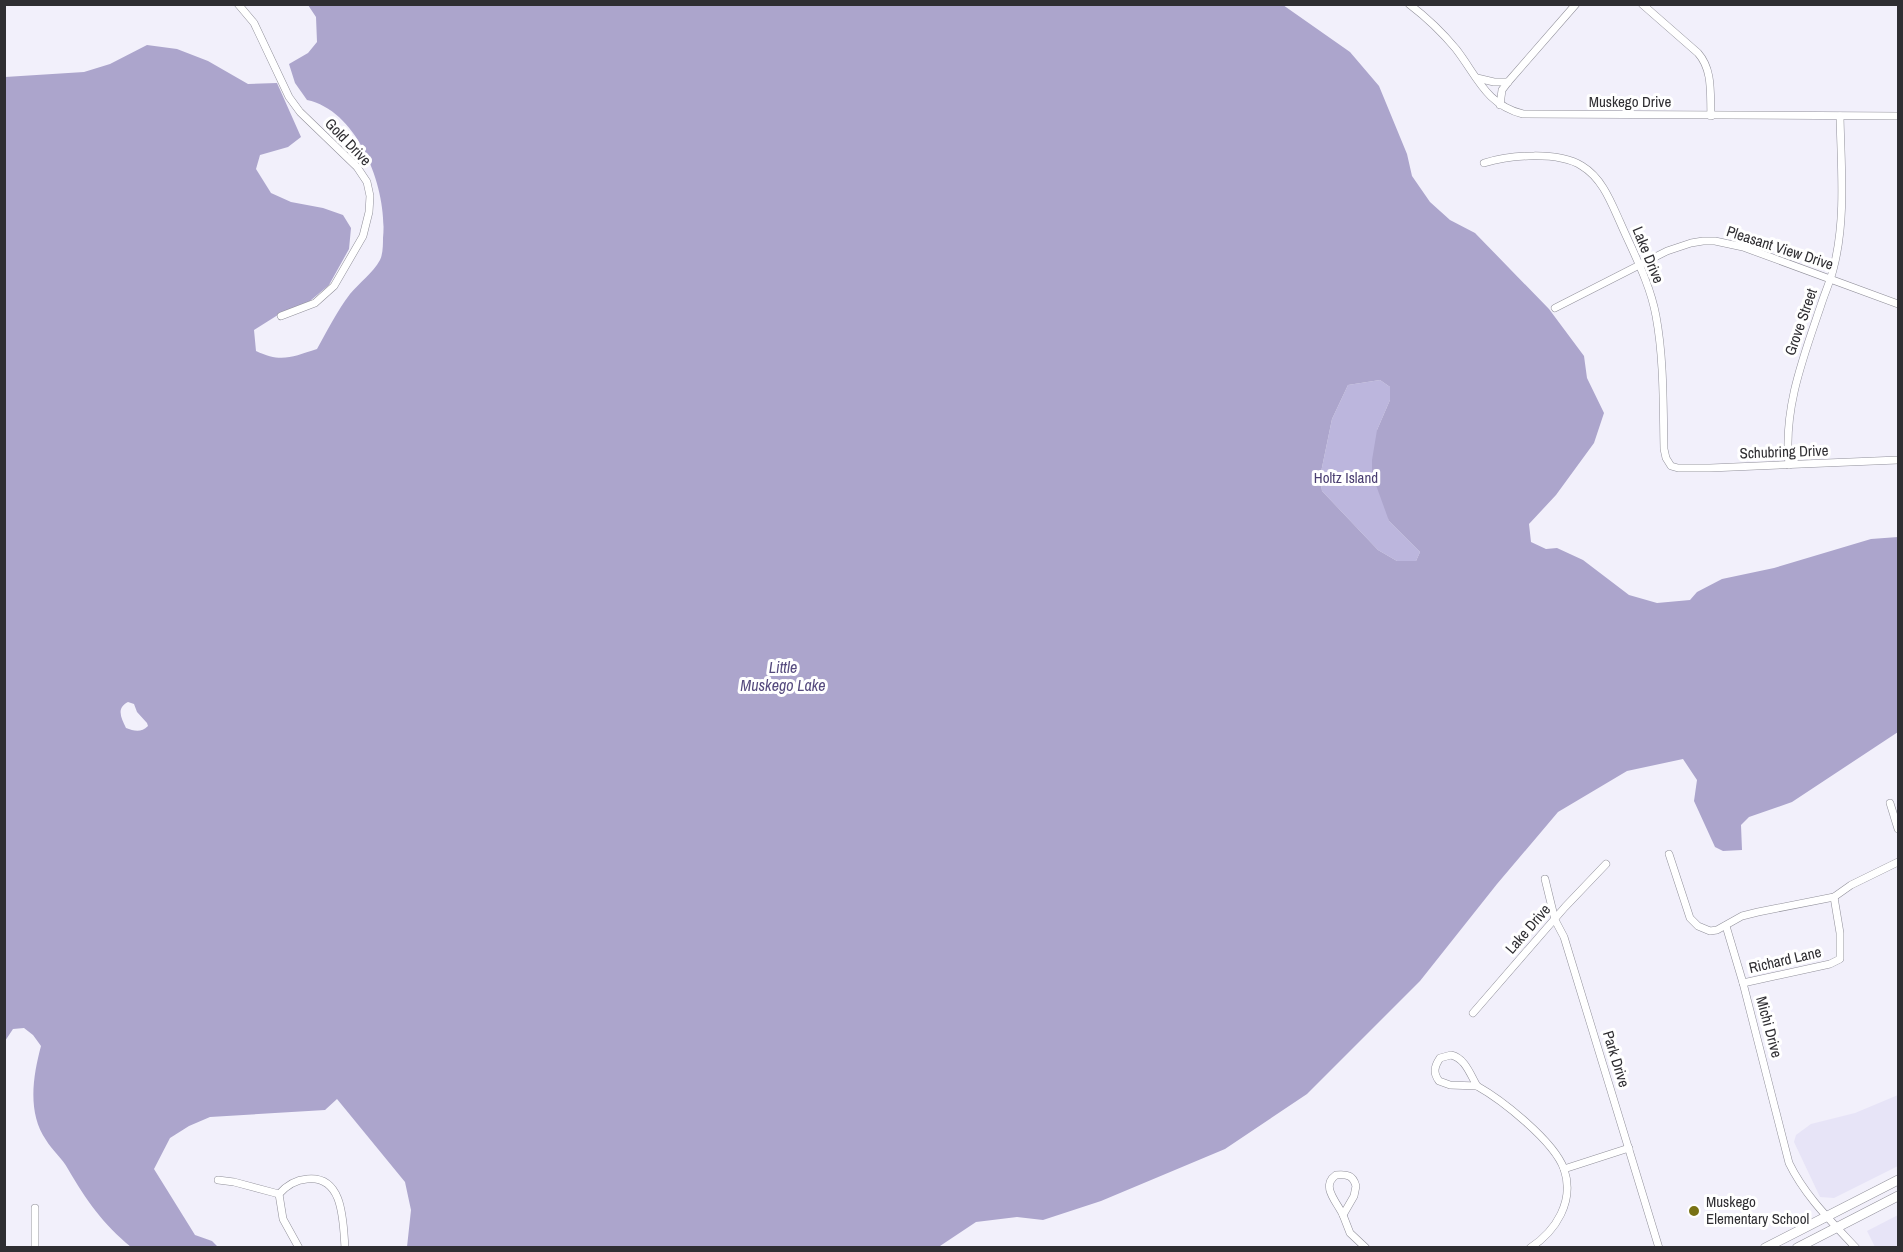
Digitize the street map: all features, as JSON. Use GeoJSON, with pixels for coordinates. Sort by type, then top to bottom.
{"type":"FeatureCollection","features":[{"type":"Feature","properties":{"kind":"main road"},"geometry":{"type":"LineString","coordinates":[[1765,1248],[1899,1180]]}},
{"type":"Feature","properties":{"kind":"main road"},"geometry":{"type":"LineString","coordinates":[[1797,1248],[1895,1198],[1886,1187]]}},
{"type":"Feature","properties":{"kind":"street","name":"Gold Drive"},"geometry":{"type":"LineString","coordinates":[[238,4],[254,23],[289,97],[313,126],[357,167],[367,182],[370,196],[363,236],[334,286],[315,303],[281,316]]}},
{"type":"Feature","properties":{"kind":"street","name":"Muskego Drive"},"geometry":{"type":"LineString","coordinates":[[1408,4],[1443,34],[1486,93],[1500,105],[1514,112],[1535,115],[1899,116]]}},
{"type":"Feature","properties":{"kind":"street"},"geometry":{"type":"LineString","coordinates":[[1500,105],[1502,90],[1508,82],[1576,4]]}},
{"type":"Feature","properties":{"kind":"street"},"geometry":{"type":"LineString","coordinates":[[1642,4],[1706,61],[1710,81],[1711,116]]}},
{"type":"Feature","properties":{"kind":"street"},"geometry":{"type":"LineString","coordinates":[[1477,78],[1508,82]]}},
{"type":"Feature","properties":{"kind":"street","name":"Grove Street"},"geometry":{"type":"LineString","coordinates":[[1789,465],[1790,406],[1802,361],[1830,279],[1840,228],[1840,116]]}},
{"type":"Feature","properties":{"kind":"street","name":"Lake Drive"},"geometry":{"type":"LineString","coordinates":[[1484,163],[1514,157],[1564,159],[1581,165],[1598,179],[1611,201],[1642,272],[1656,316],[1664,449],[1671,466]]}},
{"type":"Feature","properties":{"kind":"street","name":"Pleasant View Drive"},"geometry":{"type":"LineString","coordinates":[[1555,308],[1667,251],[1691,243],[1715,242],[1752,250],[1899,304]]}},
{"type":"Feature","properties":{"kind":"street","name":"Schubring Drive"},"geometry":{"type":"LineString","coordinates":[[1671,466],[1688,469],[1899,460]]}},
{"type":"Feature","properties":{"kind":"street"},"geometry":{"type":"LineString","coordinates":[[1890,803],[1899,829]]}},
{"type":"Feature","properties":{"kind":"street"},"geometry":{"type":"LineString","coordinates":[[1670,854],[1686,909],[1693,922],[1710,931],[1726,926],[1742,916],[1834,897],[1851,885],[1899,862]]}},
{"type":"Feature","properties":{"kind":"street","name":"Lake Drive"},"geometry":{"type":"LineString","coordinates":[[1473,1012],[1572,899],[1606,864]]}},
{"type":"Feature","properties":{"kind":"street","name":"Park Drive"},"geometry":{"type":"LineString","coordinates":[[1545,879],[1555,920],[1564,937],[1659,1248]]}},
{"type":"Feature","properties":{"kind":"street","name":"Richard Lane"},"geometry":{"type":"LineString","coordinates":[[1743,983],[1830,964],[1840,959],[1840,933],[1834,897]]}},
{"type":"Feature","properties":{"kind":"street","name":"Michi Drive"},"geometry":{"type":"LineString","coordinates":[[1726,926],[1789,1163],[1797,1180],[1856,1248]]}},
{"type":"Feature","properties":{"kind":"street"},"geometry":{"type":"LineString","coordinates":[[1477,1086],[1467,1066],[1459,1058],[1447,1056],[1440,1058],[1436,1064],[1437,1079],[1443,1084],[1477,1086],[1520,1116],[1558,1158],[1564,1169],[1566,1186],[1564,1209],[1551,1231],[1530,1248]]}},
{"type":"Feature","properties":{"kind":"street"},"geometry":{"type":"LineString","coordinates":[[1564,1169],[1629,1148]]}},
{"type":"Feature","properties":{"kind":"street"},"geometry":{"type":"LineString","coordinates":[[1343,1215],[1354,1196],[1356,1186],[1348,1175],[1336,1175],[1332,1177],[1329,1186],[1331,1194],[1350,1233],[1366,1248]]}},
{"type":"Feature","properties":{"kind":"street"},"geometry":{"type":"LineString","coordinates":[[279,1194],[285,1188],[302,1180],[317,1179],[330,1186],[340,1202],[345,1248]]}},
{"type":"Feature","properties":{"kind":"street"},"geometry":{"type":"LineString","coordinates":[[218,1180],[279,1194]]}},
{"type":"Feature","properties":{"kind":"street"},"geometry":{"type":"LineString","coordinates":[[279,1194],[283,1219],[299,1248]]}},
{"type":"Feature","properties":{"kind":"street"},"geometry":{"type":"LineString","coordinates":[[35,1208],[35,1248]]}},
{"type":"Feature","properties":{"kind":"shaded area"},"geometry":{"type":"Polygon","coordinates":[[[1898,1095],[1898,1166],[1834,1198],[1820,1197],[1794,1142],[1796,1135],[1811,1124],[1855,1113],[1898,1095]]]}},
{"type":"Feature","properties":{"kind":"shaded area"},"geometry":{"type":"Polygon","coordinates":[[[1898,1215],[1898,1247],[1875,1247],[1867,1231],[1898,1215]]]}},
{"type":"Feature","properties":{"kind":"green space","name":"Holtz Island"},"geometry":{"type":"Polygon","coordinates":[[[1380,380],[1390,387],[1390,400],[1377,430],[1389,521],[1420,552],[1416,561],[1397,561],[1378,550],[1322,491],[1320,477],[1332,419],[1348,385],[1380,380]]]}},
{"type":"Feature","properties":{"kind":"water","name":"Little Muskego Lake"},"geometry":{"type":"Polygon","coordinates":[[[308,5],[1283,5],[1350,52],[1379,86],[1407,154],[1412,176],[1430,202],[1450,220],[1475,233],[1549,309],[1584,356],[1587,378],[1604,413],[1594,443],[1556,495],[1529,524],[1531,542],[1546,549],[1557,548],[1583,560],[1629,595],[1657,603],[1690,600],[1697,592],[1722,579],[1774,568],[1871,539],[1898,537],[1898,732],[1792,802],[1749,817],[1741,825],[1742,850],[1723,851],[1715,847],[1694,801],[1697,780],[1683,759],[1627,771],[1558,812],[1420,981],[1307,1094],[1225,1149],[1101,1201],[1043,1220],[1017,1217],[976,1222],[937,1248],[407,1247],[411,1210],[405,1182],[337,1099],[325,1110],[210,1117],[170,1138],[154,1169],[195,1235],[212,1241],[218,1247],[131,1247],[96,1211],[66,1165],[48,1144],[40,1129],[33,1094],[41,1046],[24,1028],[13,1029],[5,1041],[5,77],[84,72],[110,64],[147,45],[177,49],[208,61],[248,84],[277,83],[301,137],[288,147],[260,155],[256,169],[271,193],[291,202],[323,208],[343,215],[351,228],[349,249],[329,285],[310,301],[281,313],[254,330],[256,351],[273,357],[286,358],[317,349],[345,301],[377,265],[383,246],[381,198],[366,155],[342,119],[325,107],[307,100],[295,83],[289,64],[308,53],[317,42],[316,17],[308,5]],[[1380,380],[1348,385],[1332,419],[1320,477],[1322,491],[1378,550],[1397,561],[1416,561],[1420,552],[1389,521],[1372,474],[1377,430],[1390,400],[1390,387],[1380,380]],[[128,702],[121,710],[121,717],[126,728],[143,730],[148,726],[147,723],[137,712],[134,704],[128,702]]]}},
{"type":"Feature","properties":{"kind":"place","name":"Muskego Elementary School"},"geometry":{"type":"Point","coordinates":[1694,1211]}}]}
